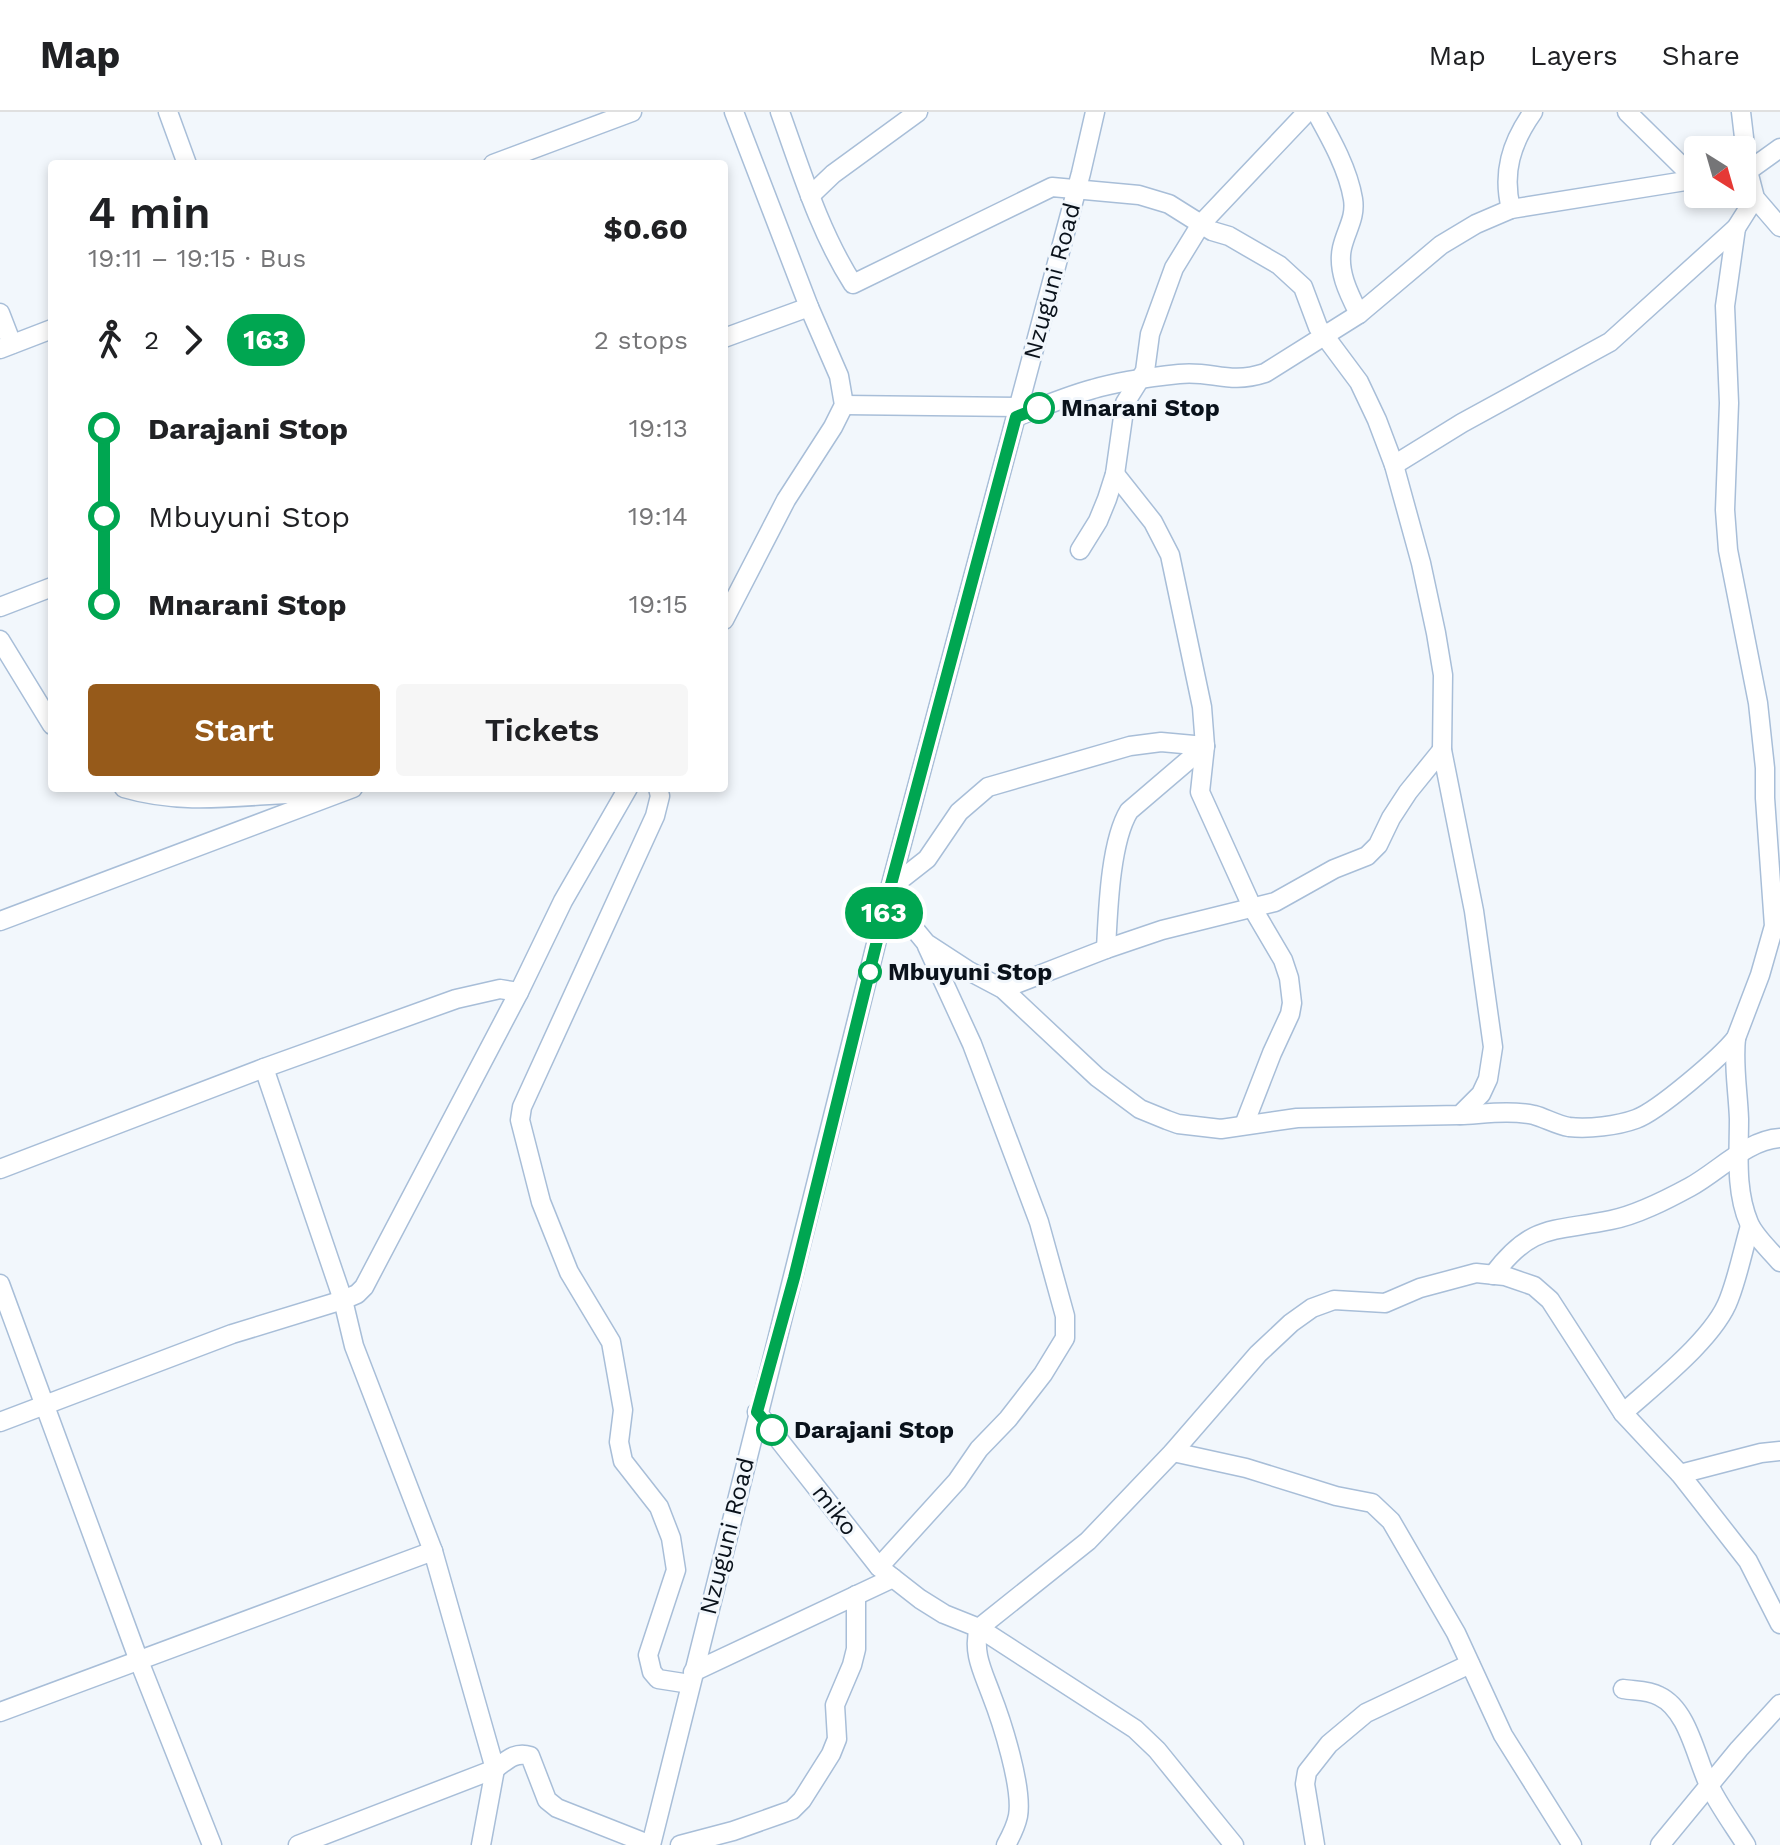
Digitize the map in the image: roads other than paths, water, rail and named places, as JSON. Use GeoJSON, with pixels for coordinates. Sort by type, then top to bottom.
{"type":"FeatureCollection","features":[{"type":"Feature","properties":{"kind":"street"},"geometry":{"type":"LineString","coordinates":[[168,112],[186,160]]}},
{"type":"Feature","properties":{"kind":"street"},"geometry":{"type":"LineString","coordinates":[[504,160],[632,112]]}},
{"type":"Feature","properties":{"kind":"street"},"geometry":{"type":"LineString","coordinates":[[728,612],[786,500],[844,405],[839,376],[734,112]]}},
{"type":"Feature","properties":{"kind":"street"},"geometry":{"type":"LineString","coordinates":[[780,112],[810,196],[838,261],[853,284],[1052,187],[1153,198],[1169,204],[1215,233],[1245,244],[1292,275],[1303,287],[1323,337],[1343,358],[1359,382],[1377,420],[1394,465],[1421,563],[1436,633],[1443,675],[1442,750],[1474,911],[1493,1047],[1488,1079],[1481,1094],[1460,1115]]}},
{"type":"Feature","properties":{"kind":"street"},"geometry":{"type":"LineString","coordinates":[[810,196],[833,174],[918,112]]}},
{"type":"Feature","properties":{"kind":"street","name":"Nzuguni Road"},"geometry":{"type":"LineString","coordinates":[[651,1845],[890,888],[1095,112]]}},
{"type":"Feature","properties":{"kind":"street"},"geometry":{"type":"LineString","coordinates":[[1080,550],[1098,521],[1115,474],[1125,403],[1142,380],[1150,334],[1174,268],[1201,224],[1307,112]]}},
{"type":"Feature","properties":{"kind":"street"},"geometry":{"type":"LineString","coordinates":[[1316,112],[1332,142],[1353,198],[1352,224],[1342,248],[1342,271],[1348,293],[1359,314]]}},
{"type":"Feature","properties":{"kind":"street"},"geometry":{"type":"LineString","coordinates":[[1511,209],[1506,188],[1509,159],[1533,112]]}},
{"type":"Feature","properties":{"kind":"street"},"geometry":{"type":"LineString","coordinates":[[1627,112],[1684,167]]}},
{"type":"Feature","properties":{"kind":"street"},"geometry":{"type":"LineString","coordinates":[[1741,112],[1743,136]]}},
{"type":"Feature","properties":{"kind":"street"},"geometry":{"type":"LineString","coordinates":[[1756,164],[1780,148]]}},
{"type":"Feature","properties":{"kind":"street"},"geometry":{"type":"LineString","coordinates":[[844,405],[1017,412],[1094,389],[1183,373],[1223,379],[1248,378],[1265,373],[1359,314],[1441,245],[1476,224],[1511,209],[1684,181]]}},
{"type":"Feature","properties":{"kind":"street"},"geometry":{"type":"LineString","coordinates":[[1756,199],[1780,227]]}},
{"type":"Feature","properties":{"kind":"street"},"geometry":{"type":"LineString","coordinates":[[1394,465],[1462,423],[1610,342],[1736,228],[1749,208]]}},
{"type":"Feature","properties":{"kind":"street"},"geometry":{"type":"LineString","coordinates":[[1736,228],[1725,306],[1729,403],[1725,510],[1728,550],[1758,703],[1774,926],[1760,975],[1736,1038],[1737,1157],[1742,1197],[1750,1226],[1780,1262]]}},
{"type":"Feature","properties":{"kind":"street"},"geometry":{"type":"LineString","coordinates":[[728,337],[809,307]]}},
{"type":"Feature","properties":{"kind":"street"},"geometry":{"type":"LineString","coordinates":[[0,313],[6,346],[48,330]]}},
{"type":"Feature","properties":{"kind":"street"},"geometry":{"type":"LineString","coordinates":[[1115,474],[1153,522],[1170,555],[1202,707],[1205,746],[1200,792],[1253,909],[1286,966],[1292,1003],[1288,1021],[1244,1125]]}},
{"type":"Feature","properties":{"kind":"street"},"geometry":{"type":"LineString","coordinates":[[0,607],[48,589]]}},
{"type":"Feature","properties":{"kind":"street"},"geometry":{"type":"LineString","coordinates":[[0,640],[48,718]]}},
{"type":"Feature","properties":{"kind":"street"},"geometry":{"type":"LineString","coordinates":[[659,792],[655,816],[522,1107],[520,1120],[541,1202],[569,1272],[611,1342],[623,1410],[619,1442],[623,1461],[659,1507],[671,1538],[676,1570],[648,1655],[648,1663],[658,1679],[691,1678],[856,1595],[886,1572],[979,1449],[1008,1419],[1043,1374],[1065,1338],[1065,1316],[1039,1222],[972,1044],[926,943],[912,926],[890,888],[927,859],[959,812],[988,787],[1130,746],[1161,742],[1205,746]]}},
{"type":"Feature","properties":{"kind":"street"},"geometry":{"type":"LineString","coordinates":[[1106,949],[1111,886],[1123,822],[1129,811],[1205,746]]}},
{"type":"Feature","properties":{"kind":"street"},"geometry":{"type":"LineString","coordinates":[[1003,989],[1106,949],[1286,897],[1334,869],[1372,852],[1399,805],[1442,750]]}},
{"type":"Feature","properties":{"kind":"street"},"geometry":{"type":"LineString","coordinates":[[141,792],[190,800],[310,792]]}},
{"type":"Feature","properties":{"kind":"street"},"geometry":{"type":"LineString","coordinates":[[0,921],[343,792]]}},
{"type":"Feature","properties":{"kind":"street"},"geometry":{"type":"LineString","coordinates":[[0,1422],[232,1334],[357,1294],[370,1279],[563,901],[626,792]]}},
{"type":"Feature","properties":{"kind":"street"},"geometry":{"type":"LineString","coordinates":[[926,943],[1003,989],[1097,1077],[1140,1109],[1190,1126],[1221,1129],[1297,1118],[1511,1113],[1533,1115],[1567,1127],[1593,1127],[1639,1118],[1702,1071],[1736,1038]]}},
{"type":"Feature","properties":{"kind":"street"},"geometry":{"type":"LineString","coordinates":[[0,1169],[264,1068],[456,999],[500,989],[519,992]]}},
{"type":"Feature","properties":{"kind":"street"},"geometry":{"type":"LineString","coordinates":[[264,1068],[343,1300],[354,1346],[433,1551],[495,1769],[481,1845]]}},
{"type":"Feature","properties":{"kind":"street"},"geometry":{"type":"LineString","coordinates":[[1493,1275],[1508,1255],[1532,1237],[1637,1212],[1688,1188],[1756,1142],[1780,1138]]}},
{"type":"Feature","properties":{"kind":"street"},"geometry":{"type":"LineString","coordinates":[[1623,1413],[1672,1368],[1722,1314],[1729,1300],[1750,1226]]}},
{"type":"Feature","properties":{"kind":"street"},"geometry":{"type":"LineString","coordinates":[[1006,1845],[1018,1814],[1018,1798],[1003,1730],[981,1670],[976,1646],[979,1628],[1088,1541],[1173,1452],[1258,1354],[1291,1323],[1321,1303],[1334,1300],[1385,1303],[1420,1288],[1476,1273],[1505,1276],[1534,1286],[1550,1300],[1623,1413],[1680,1474],[1748,1561],[1780,1624]]}},
{"type":"Feature","properties":{"kind":"street"},"geometry":{"type":"LineString","coordinates":[[0,1284],[139,1661],[212,1845]]}},
{"type":"Feature","properties":{"kind":"street","name":"miko"},"geometry":{"type":"LineString","coordinates":[[757,1412],[886,1572],[920,1599],[944,1614],[979,1628],[1135,1729],[1157,1750],[1234,1845]]}},
{"type":"Feature","properties":{"kind":"street"},"geometry":{"type":"LineString","coordinates":[[1680,1474],[1780,1451]]}},
{"type":"Feature","properties":{"kind":"street"},"geometry":{"type":"LineString","coordinates":[[1173,1452],[1246,1468],[1336,1496],[1372,1503],[1381,1510],[1391,1521],[1442,1608],[1503,1735],[1572,1845]]}},
{"type":"Feature","properties":{"kind":"street"},"geometry":{"type":"LineString","coordinates":[[0,1712],[433,1551]]}},
{"type":"Feature","properties":{"kind":"street"},"geometry":{"type":"LineString","coordinates":[[680,1845],[792,1810],[802,1800],[837,1739],[835,1705],[856,1649],[856,1595]]}},
{"type":"Feature","properties":{"kind":"street"},"geometry":{"type":"LineString","coordinates":[[1315,1845],[1305,1784],[1307,1772],[1329,1744],[1366,1713],[1470,1664]]}},
{"type":"Feature","properties":{"kind":"street"},"geometry":{"type":"LineString","coordinates":[[1623,1689],[1648,1692],[1665,1699],[1689,1733],[1709,1786],[1746,1845]]}},
{"type":"Feature","properties":{"kind":"street"},"geometry":{"type":"LineString","coordinates":[[1660,1845],[1780,1704]]}},
{"type":"Feature","properties":{"kind":"street"},"geometry":{"type":"LineString","coordinates":[[298,1845],[495,1769],[522,1754],[530,1756],[547,1800],[557,1808],[651,1845]]}},
{"type":"Feature","properties":{"kind":"place","name":"Mnarani Stop"},"geometry":{"type":"Point","coordinates":[1039,408]}},
{"type":"Feature","properties":{"kind":"place","name":"Mbuyuni Stop"},"geometry":{"type":"Point","coordinates":[870,972]}},
{"type":"Feature","properties":{"kind":"place","name":"Darajani Stop"},"geometry":{"type":"Point","coordinates":[772,1430]}}]}
